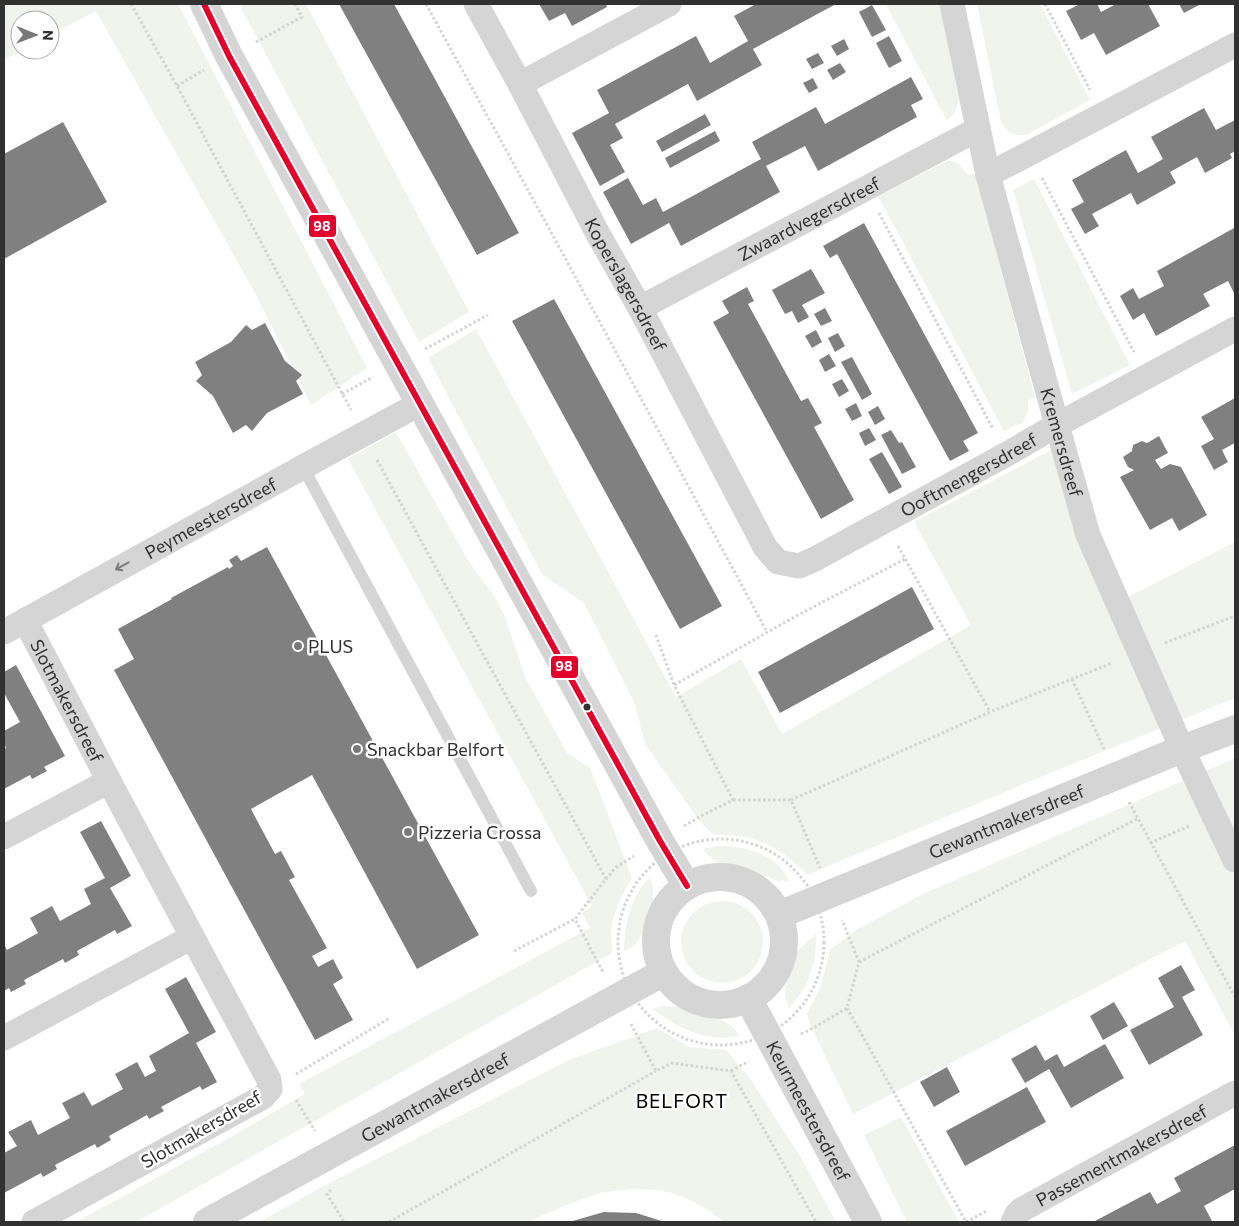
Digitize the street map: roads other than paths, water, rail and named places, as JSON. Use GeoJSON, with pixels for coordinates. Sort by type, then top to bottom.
{"type":"FeatureCollection","features":[{"type":"Feature","properties":{"kind":"street"},"geometry":{"type":"LineString","coordinates":[[204,4],[229,56],[419,404],[686,886]]}},
{"type":"Feature","properties":{"kind":"street","name":"Koperslagersdreef"},"geometry":{"type":"LineString","coordinates":[[476,4],[598,234],[640,308],[765,547],[778,562]]}},
{"type":"Feature","properties":{"kind":"street"},"geometry":{"type":"LineString","coordinates":[[520,84],[669,4]]}},
{"type":"Feature","properties":{"kind":"street","name":"Kremersdreef"},"geometry":{"type":"LineString","coordinates":[[952,4],[988,175],[1088,535],[1182,749],[1235,860]]}},
{"type":"Feature","properties":{"kind":"street"},"geometry":{"type":"LineString","coordinates":[[988,175],[1235,45]]}},
{"type":"Feature","properties":{"kind":"street","name":"Zwaardvegersdreef"},"geometry":{"type":"LineString","coordinates":[[640,308],[978,129]]}},
{"type":"Feature","properties":{"kind":"street","name":"Ooftmengersdreef"},"geometry":{"type":"LineString","coordinates":[[778,562],[799,566],[815,559],[1235,328]]}},
{"type":"Feature","properties":{"kind":"street","name":"Peymeestersdreef"},"geometry":{"type":"LineString","coordinates":[[14,626],[419,404]]}},
{"type":"Feature","properties":{"kind":"street","name":"Slotmakersdreef"},"geometry":{"type":"LineString","coordinates":[[14,626],[109,781],[269,1080],[270,1088],[263,1097],[255,1102],[34,1222]]}},
{"type":"Feature","properties":{"kind":"street","name":"Gewantmakersdreef"},"geometry":{"type":"LineString","coordinates":[[778,915],[1235,729]]}},
{"type":"Feature","properties":{"kind":"street","name":"Slotmakersdreef"},"geometry":{"type":"LineString","coordinates":[[4,837],[109,781]]}},
{"type":"Feature","properties":{"kind":"street"},"geometry":{"type":"LineString","coordinates":[[722,877],[734,878],[745,882],[761,892],[773,905],[778,915],[784,935],[782,955],[776,973],[763,988],[739,1002],[720,1005],[700,1002],[691,998],[669,981],[660,964],[656,948],[658,922],[666,906],[677,894],[686,886],[700,880],[722,877]]}},
{"type":"Feature","properties":{"kind":"street"},"geometry":{"type":"LineString","coordinates":[[4,1038],[192,937]]}},
{"type":"Feature","properties":{"kind":"street","name":"Gewantmakersdreef"},"geometry":{"type":"LineString","coordinates":[[207,1222],[664,972]]}},
{"type":"Feature","properties":{"kind":"street","name":"Keurmeestersdreef"},"geometry":{"type":"LineString","coordinates":[[748,998],[868,1222]]}},
{"type":"Feature","properties":{"kind":"street","name":"Passementmakersdreef"},"geometry":{"type":"LineString","coordinates":[[1013,1221],[1021,1210],[1235,1094]]}},
{"type":"Feature","properties":{"kind":"lane"},"geometry":{"type":"LineString","coordinates":[[303,467],[532,891]]}},
{"type":"Feature","properties":{"kind":"place","name":"PLUS"},"geometry":{"type":"Point","coordinates":[298,646]}},
{"type":"Feature","properties":{"kind":"place","name":"Snackbar Belfort"},"geometry":{"type":"Point","coordinates":[357,749]}},
{"type":"Feature","properties":{"kind":"place","name":"Pizzeria Crossa"},"geometry":{"type":"Point","coordinates":[408,832]}},
{"type":"Feature","properties":{"kind":"district","name":"BELFORT"},"geometry":{"type":"Point","coordinates":[682,1100]}}]}
